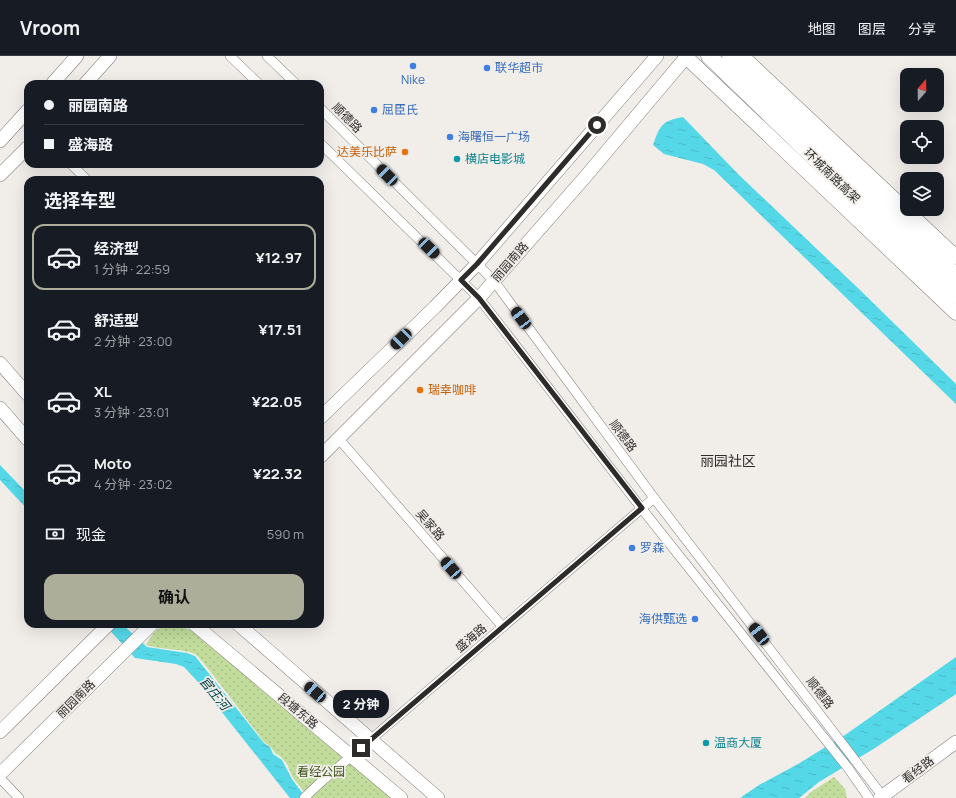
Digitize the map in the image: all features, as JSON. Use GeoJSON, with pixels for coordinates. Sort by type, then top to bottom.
{"type":"FeatureCollection","features":[{"type":"Feature","properties":{"kind":"highway","name":"环城南路高架"},"geometry":{"type":"LineString","coordinates":[[709,56],[956,295]]}},
{"type":"Feature","properties":{"kind":"highway","name":"环城南路高架"},"geometry":{"type":"LineString","coordinates":[[730,56],[956,276]]}},
{"type":"Feature","properties":{"kind":"main road"},"geometry":{"type":"LineString","coordinates":[[56,80],[78,56]]}},
{"type":"Feature","properties":{"kind":"main road"},"geometry":{"type":"LineString","coordinates":[[89,80],[110,56]]}},
{"type":"Feature","properties":{"kind":"main road","name":"丽园南路"},"geometry":{"type":"LineString","coordinates":[[324,413],[477,264],[657,56]]}},
{"type":"Feature","properties":{"kind":"main road"},"geometry":{"type":"LineString","coordinates":[[686,56],[956,313]]}},
{"type":"Feature","properties":{"kind":"main road","name":"丽园南路"},"geometry":{"type":"LineString","coordinates":[[324,452],[494,282],[686,56]]}},
{"type":"Feature","properties":{"kind":"main road"},"geometry":{"type":"LineString","coordinates":[[742,56],[956,257]]}},
{"type":"Feature","properties":{"kind":"main road"},"geometry":{"type":"LineString","coordinates":[[0,141],[24,114]]}},
{"type":"Feature","properties":{"kind":"main road"},"geometry":{"type":"LineString","coordinates":[[0,175],[24,151]]}},
{"type":"Feature","properties":{"kind":"main road"},"geometry":{"type":"LineString","coordinates":[[0,363],[24,390]]}},
{"type":"Feature","properties":{"kind":"main road"},"geometry":{"type":"LineString","coordinates":[[0,408],[24,435]]}},
{"type":"Feature","properties":{"kind":"main road"},"geometry":{"type":"LineString","coordinates":[[0,732],[105,628]]}},
{"type":"Feature","properties":{"kind":"main road","name":"丽园南路"},"geometry":{"type":"LineString","coordinates":[[0,774],[148,628]]}},
{"type":"Feature","properties":{"kind":"main road","name":"段塘东路"},"geometry":{"type":"LineString","coordinates":[[199,628],[401,798]]}},
{"type":"Feature","properties":{"kind":"main road","name":"段塘东路"},"geometry":{"type":"LineString","coordinates":[[243,628],[438,798]]}},
{"type":"Feature","properties":{"kind":"main road","name":"看经路"},"geometry":{"type":"LineString","coordinates":[[882,797],[956,742]]}},
{"type":"Feature","properties":{"kind":"street"},"geometry":{"type":"LineString","coordinates":[[230,56],[255,80]]}},
{"type":"Feature","properties":{"kind":"street"},"geometry":{"type":"LineString","coordinates":[[267,56],[292,80]]}},
{"type":"Feature","properties":{"kind":"street","name":"顺德路"},"geometry":{"type":"LineString","coordinates":[[324,112],[494,282],[654,498],[857,762],[882,797]]}},
{"type":"Feature","properties":{"kind":"street","name":"顺德路"},"geometry":{"type":"LineString","coordinates":[[324,147],[479,298],[642,508],[848,768],[869,798]]}},
{"type":"Feature","properties":{"kind":"street"},"geometry":{"type":"LineString","coordinates":[[75,168],[83,176]]}},
{"type":"Feature","properties":{"kind":"street","name":"吴家路"},"geometry":{"type":"LineString","coordinates":[[338,438],[503,627]]}},
{"type":"Feature","properties":{"kind":"street","name":"盛海路"},"geometry":{"type":"LineString","coordinates":[[304,798],[654,498]]}},
{"type":"Feature","properties":{"kind":"street"},"geometry":{"type":"LineString","coordinates":[[0,778],[19,798]]}},
{"type":"Feature","properties":{"kind":"green space","name":"看经公园"},"geometry":{"type":"Polygon","coordinates":[[[186,628],[193,632],[360,770],[390,798],[309,798],[293,778],[287,764],[271,747],[263,741],[217,680],[195,654],[146,645],[159,629],[186,628]]]}},
{"type":"Feature","properties":{"kind":"green space"},"geometry":{"type":"Polygon","coordinates":[[[834,777],[845,789],[847,798],[805,798],[811,792],[834,777]]]}},
{"type":"Feature","properties":{"kind":"water"},"geometry":{"type":"Polygon","coordinates":[[[683,117],[739,175],[956,384],[956,404],[714,170],[703,164],[664,154],[653,145],[660,128],[666,122],[683,117]]]}},
{"type":"Feature","properties":{"kind":"water"},"geometry":{"type":"Polygon","coordinates":[[[0,465],[24,490],[24,506],[0,480],[0,465]]]}},
{"type":"Feature","properties":{"kind":"water","name":"官庄河"},"geometry":{"type":"Polygon","coordinates":[[[108,628],[126,628],[147,647],[187,653],[195,656],[264,743],[270,747],[273,754],[282,760],[292,779],[306,798],[290,798],[198,682],[184,667],[176,664],[135,658],[108,628]]]}},
{"type":"Feature","properties":{"kind":"water"},"geometry":{"type":"Polygon","coordinates":[[[956,657],[956,694],[875,748],[819,782],[799,798],[740,798],[759,785],[798,764],[845,735],[956,657]]]}},
{"type":"Feature","properties":{"kind":"place","name":"Nike"},"geometry":{"type":"Point","coordinates":[413,66]}},
{"type":"Feature","properties":{"kind":"place","name":"联华超市"},"geometry":{"type":"Point","coordinates":[487,68]}},
{"type":"Feature","properties":{"kind":"place","name":"屈臣氏"},"geometry":{"type":"Point","coordinates":[374,110]}},
{"type":"Feature","properties":{"kind":"place","name":"海曙恒一广场"},"geometry":{"type":"Point","coordinates":[450,137]}},
{"type":"Feature","properties":{"kind":"place","name":"达美乐比萨"},"geometry":{"type":"Point","coordinates":[405,152]}},
{"type":"Feature","properties":{"kind":"place","name":"横店电影城"},"geometry":{"type":"Point","coordinates":[457,159]}},
{"type":"Feature","properties":{"kind":"place","name":"瑞幸咖啡"},"geometry":{"type":"Point","coordinates":[420,390]}},
{"type":"Feature","properties":{"kind":"place","name":"罗森"},"geometry":{"type":"Point","coordinates":[632,548]}},
{"type":"Feature","properties":{"kind":"place","name":"海供甄选"},"geometry":{"type":"Point","coordinates":[695,619]}},
{"type":"Feature","properties":{"kind":"place","name":"温商大厦"},"geometry":{"type":"Point","coordinates":[706,743]}},
{"type":"Feature","properties":{"kind":"district","name":"丽园社区"},"geometry":{"type":"Point","coordinates":[728,461]}},
{"type":"Feature","properties":{"kind":"route"},"geometry":{"type":"LineString","coordinates":[[361,748],[642,508],[479,298],[461,280],[477,264],[597,125]]}}]}
